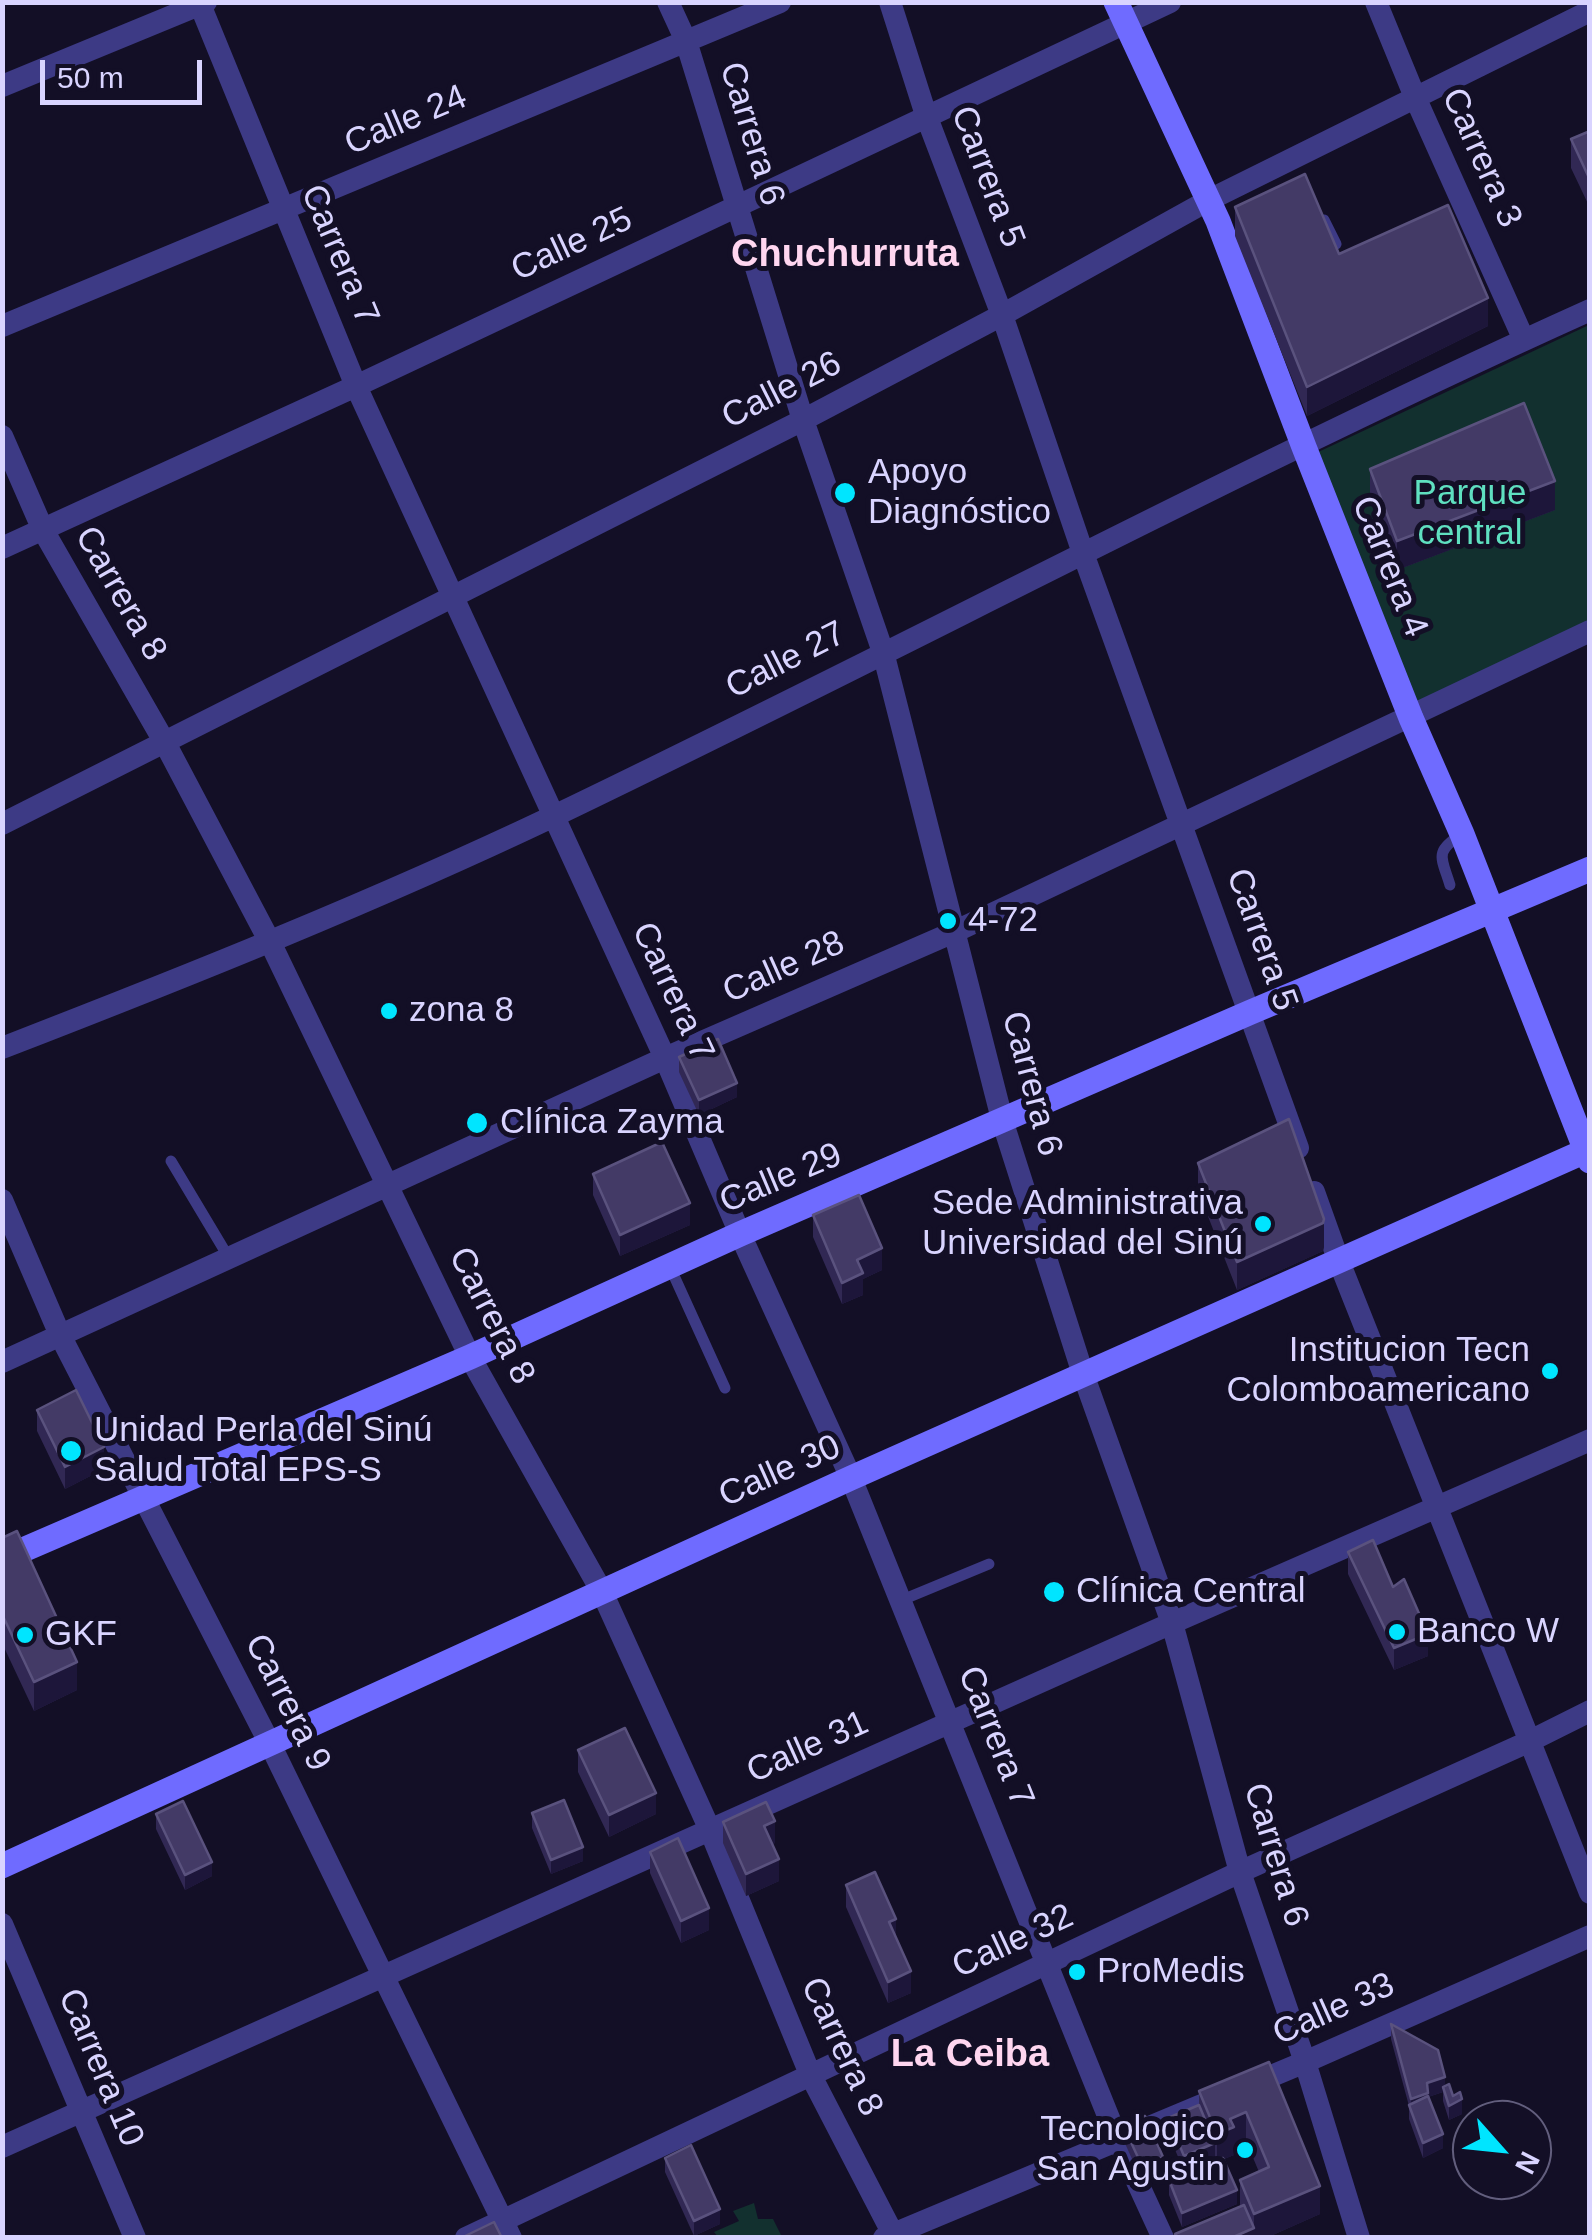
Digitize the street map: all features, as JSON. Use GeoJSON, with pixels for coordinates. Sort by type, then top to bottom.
{"type":"FeatureCollection","features":[{"type":"Feature","properties":{"kind":"street","name":"Carrera 6"},"geometry":{"type":"LineString","coordinates":[[668,2],[686,41],[735,206],[882,652],[1003,1122],[1084,1374],[1172,1623],[1240,1872],[1305,2062],[1359,2238]]}},
{"type":"Feature","properties":{"kind":"street","name":"Calle 24"},"geometry":{"type":"LineString","coordinates":[[2,326],[780,2]]}},
{"type":"Feature","properties":{"kind":"street","name":"Carrera 5"},"geometry":{"type":"LineString","coordinates":[[890,2],[926,115],[1002,315],[1084,556],[1338,1259],[1590,1893]]}},
{"type":"Feature","properties":{"kind":"street","name":"Calle 25"},"geometry":{"type":"LineString","coordinates":[[2,548],[356,386],[926,115],[1121,13],[1170,2]]}},
{"type":"Feature","properties":{"kind":"street","name":"Carrera 3"},"geometry":{"type":"LineString","coordinates":[[1376,2],[1524,340]]}},
{"type":"Feature","properties":{"kind":"street"},"geometry":{"type":"LineString","coordinates":[[2,86],[202,3]]}},
{"type":"Feature","properties":{"kind":"street","name":"Carrera 7"},"geometry":{"type":"LineString","coordinates":[[202,3],[282,211],[356,386],[665,1058],[851,1478],[1117,2138],[1163,2238]]}},
{"type":"Feature","properties":{"kind":"street","name":"Calle 26"},"geometry":{"type":"LineString","coordinates":[[2,824],[804,420],[1209,200],[1296,167],[1415,97],[1590,11]]}},
{"type":"Feature","properties":{"kind":"street","name":"Carrera 4"},"geometry":{"type":"LineString","coordinates":[[1121,13],[1209,200],[1411,718],[1462,834],[1588,1153]]}},
{"type":"Feature","properties":{"kind":"street","name":"Calle 27"},"geometry":{"type":"LineString","coordinates":[[2,1048],[271,944],[553,816],[882,652],[1590,310]]}},
{"type":"Feature","properties":{"kind":"street","name":"Carrera 8"},"geometry":{"type":"LineString","coordinates":[[2,436],[44,530],[165,742],[271,944],[470,1358],[602,1592],[710,1830],[810,2074],[891,2236]]}},
{"type":"Feature","properties":{"kind":"street","name":"Calle 28"},"geometry":{"type":"LineString","coordinates":[[2,1362],[665,1058],[954,932],[1590,632]]}},
{"type":"Feature","properties":{"kind":"street","name":"Calle 29"},"geometry":{"type":"LineString","coordinates":[[2,1559],[470,1358],[740,1234],[1250,1012],[1590,869]]}},
{"type":"Feature","properties":{"kind":"street","name":"Calle 30"},"geometry":{"type":"LineString","coordinates":[[2,1866],[1338,1259],[1588,1153]]}},
{"type":"Feature","properties":{"kind":"street","name":"Carrera 9"},"geometry":{"type":"LineString","coordinates":[[2,1200],[60,1335],[270,1744],[507,2229]]}},
{"type":"Feature","properties":{"kind":"street","name":"Calle 31"},"geometry":{"type":"LineString","coordinates":[[2,2147],[1590,1440]]}},
{"type":"Feature","properties":{"kind":"street","name":"Calle 32"},"geometry":{"type":"LineString","coordinates":[[466,2238],[507,2229],[810,2074],[1590,1710]]}},
{"type":"Feature","properties":{"kind":"street","name":"Carrera 10"},"geometry":{"type":"LineString","coordinates":[[2,1924],[135,2238]]}},
{"type":"Feature","properties":{"kind":"street","name":"Calle 33"},"geometry":{"type":"LineString","coordinates":[[891,2236],[1305,2062],[1590,1936]]}},
{"type":"Feature","properties":{"kind":"lane"},"geometry":{"type":"LineString","coordinates":[[1318,210],[1336,244]]}},
{"type":"Feature","properties":{"kind":"lane"},"geometry":{"type":"LineString","coordinates":[[1450,885],[1440,854],[1443,846],[1462,834]]}},
{"type":"Feature","properties":{"kind":"lane"},"geometry":{"type":"LineString","coordinates":[[170,1160],[229,1258]]}},
{"type":"Feature","properties":{"kind":"lane"},"geometry":{"type":"LineString","coordinates":[[670,1267],[725,1388]]}},
{"type":"Feature","properties":{"kind":"lane"},"geometry":{"type":"LineString","coordinates":[[902,1600],[990,1564]]}},
{"type":"Feature","properties":{"kind":"green space","name":"Parque central"},"geometry":{"type":"Polygon","coordinates":[[[1589,325],[1589,627],[1417,707],[1314,454],[1589,325]]]}},
{"type":"Feature","properties":{"kind":"green space"},"geometry":{"type":"Polygon","coordinates":[[[754,2203],[758,2219],[773,2219],[782,2237],[718,2237],[714,2232],[739,2221],[733,2211],[754,2203]]]}},
{"type":"Feature","properties":{"kind":"building"},"geometry":{"type":"Polygon","coordinates":[[[1590,131],[1590,180],[1571,139],[1590,131]]]}},
{"type":"Feature","properties":{"kind":"building"},"geometry":{"type":"Polygon","coordinates":[[[1305,174],[1339,254],[1448,205],[1488,298],[1307,387],[1235,207],[1305,174]]]}},
{"type":"Feature","properties":{"kind":"building"},"geometry":{"type":"Polygon","coordinates":[[[1524,403],[1555,481],[1397,541],[1370,469],[1524,403]]]}},
{"type":"Feature","properties":{"kind":"building"},"geometry":{"type":"Polygon","coordinates":[[[718,1039],[737,1083],[699,1100],[679,1057],[718,1039]]]}},
{"type":"Feature","properties":{"kind":"building","name":"Sede Administrativa Universidad del Sinú"},"geometry":{"type":"Polygon","coordinates":[[[1289,1119],[1323,1223],[1237,1262],[1198,1163],[1289,1119]]]}},
{"type":"Feature","properties":{"kind":"building"},"geometry":{"type":"Polygon","coordinates":[[[662,1142],[690,1203],[620,1235],[593,1174],[662,1142]]]}},
{"type":"Feature","properties":{"kind":"building"},"geometry":{"type":"Polygon","coordinates":[[[859,1195],[882,1248],[857,1260],[863,1273],[842,1283],[813,1215],[859,1195]]]}},
{"type":"Feature","properties":{"kind":"building"},"geometry":{"type":"Polygon","coordinates":[[[76,1390],[104,1447],[65,1467],[37,1410],[76,1390]]]}},
{"type":"Feature","properties":{"kind":"building"},"geometry":{"type":"Polygon","coordinates":[[[17,1531],[77,1662],[34,1682],[2,1614],[2,1538],[17,1531]]]}},
{"type":"Feature","properties":{"kind":"building"},"geometry":{"type":"Polygon","coordinates":[[[1373,1540],[1393,1587],[1404,1579],[1428,1634],[1394,1648],[1348,1552],[1373,1540]]]}},
{"type":"Feature","properties":{"kind":"building"},"geometry":{"type":"Polygon","coordinates":[[[625,1728],[656,1793],[609,1815],[578,1750],[625,1728]]]}},
{"type":"Feature","properties":{"kind":"building"},"geometry":{"type":"Polygon","coordinates":[[[564,1800],[583,1847],[551,1860],[532,1813],[564,1800]]]}},
{"type":"Feature","properties":{"kind":"building"},"geometry":{"type":"Polygon","coordinates":[[[183,1801],[212,1862],[185,1875],[156,1814],[183,1801]]]}},
{"type":"Feature","properties":{"kind":"building"},"geometry":{"type":"Polygon","coordinates":[[[766,1802],[775,1821],[764,1826],[779,1859],[746,1874],[723,1822],[766,1802]]]}},
{"type":"Feature","properties":{"kind":"building"},"geometry":{"type":"Polygon","coordinates":[[[678,1838],[709,1908],[681,1921],[650,1852],[678,1838]]]}},
{"type":"Feature","properties":{"kind":"building"},"geometry":{"type":"Polygon","coordinates":[[[875,1872],[896,1919],[889,1922],[911,1971],[888,1982],[846,1885],[875,1872]]]}},
{"type":"Feature","properties":{"kind":"building"},"geometry":{"type":"Polygon","coordinates":[[[1391,2024],[1438,2050],[1445,2077],[1427,2083],[1428,2093],[1411,2099],[1391,2024]]]}},
{"type":"Feature","properties":{"kind":"building"},"geometry":{"type":"Polygon","coordinates":[[[1269,2062],[1320,2186],[1254,2214],[1240,2180],[1269,2167],[1246,2112],[1230,2119],[1234,2127],[1217,2134],[1199,2091],[1269,2062]]]}},
{"type":"Feature","properties":{"kind":"building"},"geometry":{"type":"Polygon","coordinates":[[[1449,2084],[1453,2096],[1460,2092],[1462,2099],[1452,2100],[1449,2106],[1443,2087],[1449,2084]]]}},
{"type":"Feature","properties":{"kind":"building"},"geometry":{"type":"Polygon","coordinates":[[[1428,2096],[1443,2134],[1423,2143],[1409,2105],[1428,2096]]]}},
{"type":"Feature","properties":{"kind":"building"},"geometry":{"type":"Polygon","coordinates":[[[1199,2105],[1215,2143],[1184,2156],[1168,2118],[1199,2105]]]}},
{"type":"Feature","properties":{"kind":"building"},"geometry":{"type":"Polygon","coordinates":[[[1145,2116],[1163,2157],[1142,2166],[1123,2125],[1145,2116]]]}},
{"type":"Feature","properties":{"kind":"building"},"geometry":{"type":"Polygon","coordinates":[[[691,2145],[720,2209],[694,2221],[665,2158],[691,2145]]]}},
{"type":"Feature","properties":{"kind":"building"},"geometry":{"type":"Polygon","coordinates":[[[1223,2158],[1237,2190],[1182,2213],[1169,2180],[1223,2158]]]}},
{"type":"Feature","properties":{"kind":"building"},"geometry":{"type":"Polygon","coordinates":[[[1244,2205],[1254,2228],[1231,2238],[1177,2238],[1175,2234],[1244,2205]]]}},
{"type":"Feature","properties":{"kind":"building"},"geometry":{"type":"Polygon","coordinates":[[[494,2222],[502,2238],[461,2238],[494,2222]]]}},
{"type":"Feature","properties":{"kind":"place","name":"Apoyo Diagnóstico"},"geometry":{"type":"Point","coordinates":[845,493]}},
{"type":"Feature","properties":{"kind":"place","name":"4-72"},"geometry":{"type":"Point","coordinates":[948,921]}},
{"type":"Feature","properties":{"kind":"place","name":"zona 8"},"geometry":{"type":"Point","coordinates":[389,1011]}},
{"type":"Feature","properties":{"kind":"place","name":"Clínica Zayma"},"geometry":{"type":"Point","coordinates":[477,1123]}},
{"type":"Feature","properties":{"kind":"place","name":"Sede Administrativa Universidad del Sinú"},"geometry":{"type":"Point","coordinates":[1263,1224]}},
{"type":"Feature","properties":{"kind":"place","name":"Institucion Tecn Colomboamericano"},"geometry":{"type":"Point","coordinates":[1550,1371]}},
{"type":"Feature","properties":{"kind":"place","name":"Unidad Perla del Sinú Salud Total EPS-S"},"geometry":{"type":"Point","coordinates":[71,1451]}},
{"type":"Feature","properties":{"kind":"place","name":"Clínica Central"},"geometry":{"type":"Point","coordinates":[1054,1592]}},
{"type":"Feature","properties":{"kind":"place","name":"Banco W"},"geometry":{"type":"Point","coordinates":[1397,1632]}},
{"type":"Feature","properties":{"kind":"place","name":"GKF"},"geometry":{"type":"Point","coordinates":[25,1635]}},
{"type":"Feature","properties":{"kind":"place","name":"ProMedis"},"geometry":{"type":"Point","coordinates":[1077,1972]}},
{"type":"Feature","properties":{"kind":"place","name":"Tecnologico San Agustin"},"geometry":{"type":"Point","coordinates":[1245,2150]}},
{"type":"Feature","properties":{"kind":"district","name":"Chuchurruta"},"geometry":{"type":"Point","coordinates":[845,256]}},
{"type":"Feature","properties":{"kind":"district","name":"La Ceiba"},"geometry":{"type":"Point","coordinates":[970,2056]}}]}
